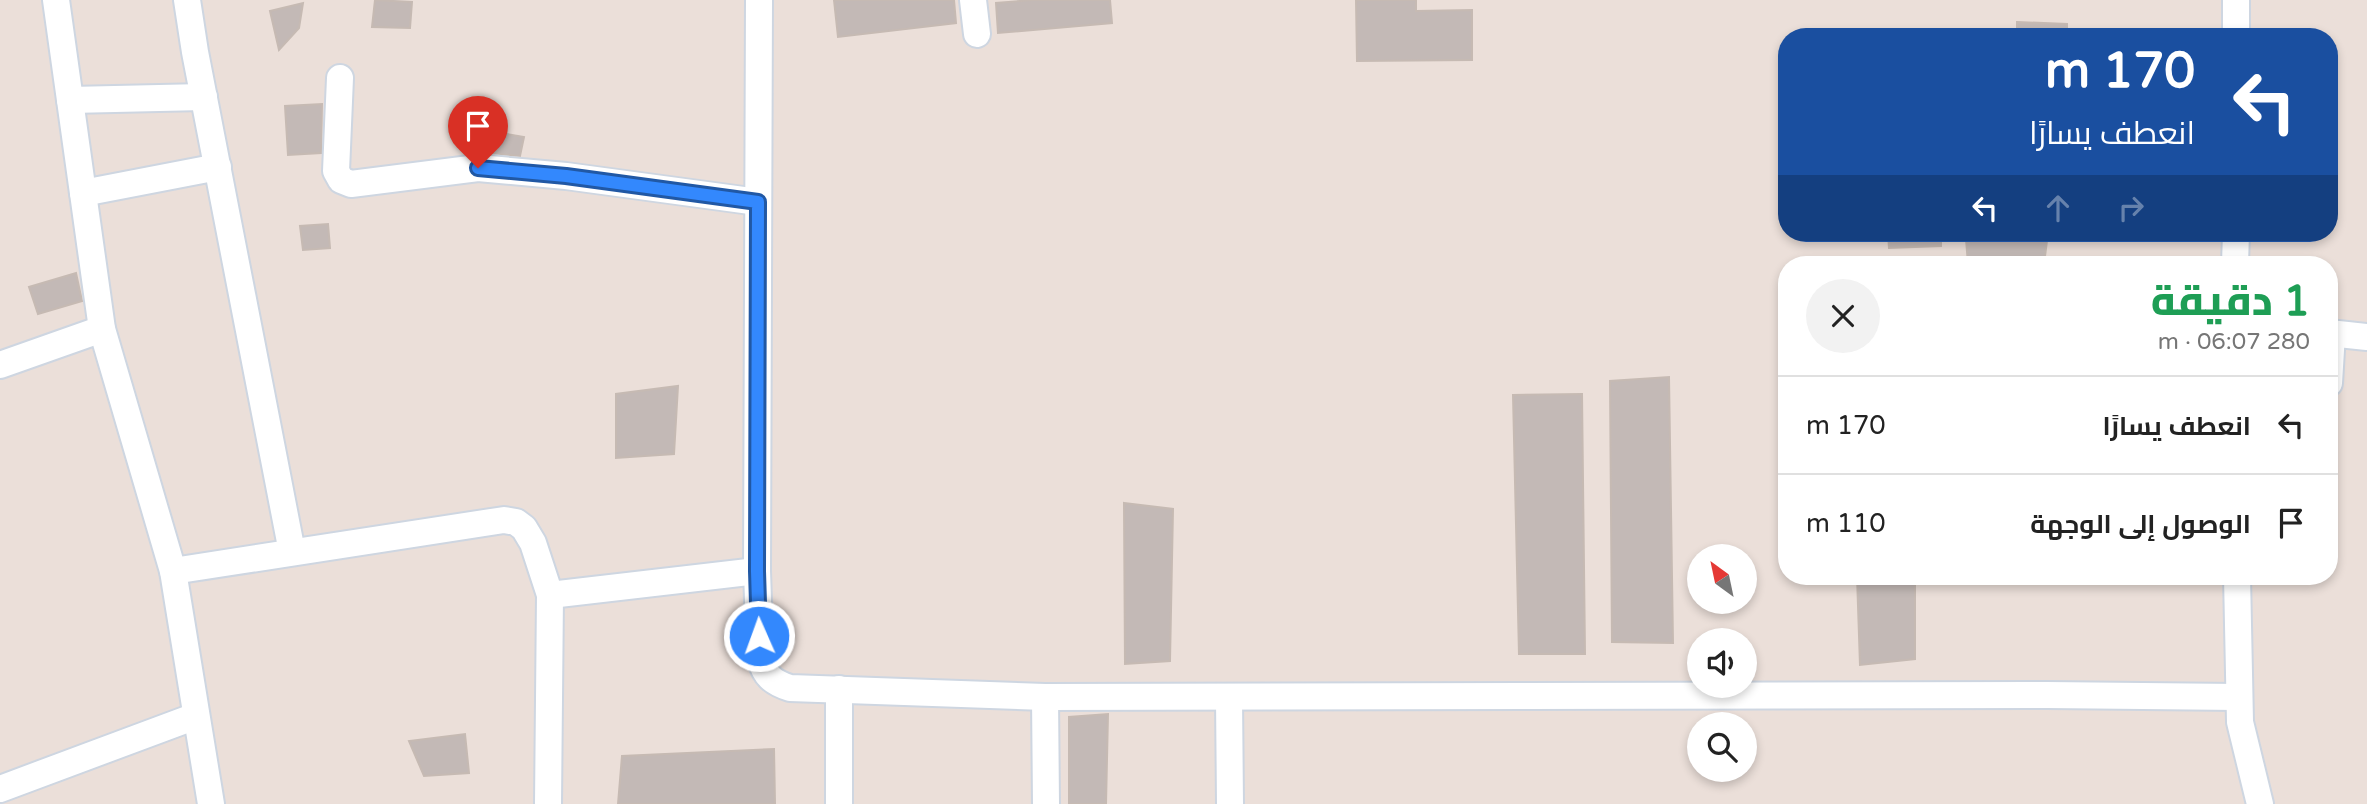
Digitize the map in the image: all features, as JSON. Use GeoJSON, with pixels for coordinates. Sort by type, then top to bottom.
{"type":"FeatureCollection","features":[{"type":"Feature","properties":{"kind":"street"},"geometry":{"type":"LineString","coordinates":[[56,0],[102,329],[173,571],[211,804]]}},
{"type":"Feature","properties":{"kind":"street"},"geometry":{"type":"LineString","coordinates":[[187,0],[292,552]]}},
{"type":"Feature","properties":{"kind":"street"},"geometry":{"type":"LineString","coordinates":[[759,0],[757,571],[760,658],[764,672],[777,684],[790,688],[1045,697],[2238,697]]}},
{"type":"Feature","properties":{"kind":"street"},"geometry":{"type":"LineString","coordinates":[[973,0],[977,34]]}},
{"type":"Feature","properties":{"kind":"street"},"geometry":{"type":"LineString","coordinates":[[2236,0],[2236,28]]}},
{"type":"Feature","properties":{"kind":"street"},"geometry":{"type":"LineString","coordinates":[[340,78],[336,171],[341,180],[351,184],[478,168],[566,176],[758,202]]}},
{"type":"Feature","properties":{"kind":"street"},"geometry":{"type":"LineString","coordinates":[[70,100],[204,97]]}},
{"type":"Feature","properties":{"kind":"street"},"geometry":{"type":"LineString","coordinates":[[83,193],[218,167]]}},
{"type":"Feature","properties":{"kind":"street"},"geometry":{"type":"LineString","coordinates":[[0,365],[102,329]]}},
{"type":"Feature","properties":{"kind":"street"},"geometry":{"type":"LineString","coordinates":[[2338,334],[2367,337]]}},
{"type":"Feature","properties":{"kind":"street"},"geometry":{"type":"LineString","coordinates":[[173,571],[504,520],[516,522],[524,528],[533,543],[550,595],[548,804]]}},
{"type":"Feature","properties":{"kind":"street"},"geometry":{"type":"LineString","coordinates":[[550,595],[757,571]]}},
{"type":"Feature","properties":{"kind":"street"},"geometry":{"type":"LineString","coordinates":[[2237,585],[2238,697],[2245,750],[2260,804]]}},
{"type":"Feature","properties":{"kind":"street"},"geometry":{"type":"LineString","coordinates":[[839,689],[839,804]]}},
{"type":"Feature","properties":{"kind":"street"},"geometry":{"type":"LineString","coordinates":[[1045,697],[1046,804]]}},
{"type":"Feature","properties":{"kind":"street"},"geometry":{"type":"LineString","coordinates":[[1229,698],[1230,804]]}},
{"type":"Feature","properties":{"kind":"street"},"geometry":{"type":"LineString","coordinates":[[0,789],[196,716]]}},
{"type":"Feature","properties":{"kind":"building"},"geometry":{"type":"Polygon","coordinates":[[[375,0],[412,2],[410,28],[372,27],[375,0]]]}},
{"type":"Feature","properties":{"kind":"building"},"geometry":{"type":"Polygon","coordinates":[[[834,0],[954,0],[956,23],[838,37],[834,0]]]}},
{"type":"Feature","properties":{"kind":"building"},"geometry":{"type":"Polygon","coordinates":[[[1110,0],[1112,23],[998,33],[996,3],[1110,0]]]}},
{"type":"Feature","properties":{"kind":"building"},"geometry":{"type":"Polygon","coordinates":[[[1356,0],[1416,0],[1416,11],[1472,10],[1472,60],[1357,61],[1356,0]]]}},
{"type":"Feature","properties":{"kind":"building"},"geometry":{"type":"Polygon","coordinates":[[[303,3],[299,28],[279,50],[270,11],[303,3]]]}},
{"type":"Feature","properties":{"kind":"building"},"geometry":{"type":"Polygon","coordinates":[[[2017,22],[2067,24],[2067,28],[2017,28],[2017,22]]]}},
{"type":"Feature","properties":{"kind":"building"},"geometry":{"type":"Polygon","coordinates":[[[322,104],[321,153],[288,155],[285,106],[322,104]]]}},
{"type":"Feature","properties":{"kind":"building"},"geometry":{"type":"Polygon","coordinates":[[[495,132],[524,137],[520,156],[492,153],[495,132]]]}},
{"type":"Feature","properties":{"kind":"building"},"geometry":{"type":"Polygon","coordinates":[[[328,224],[330,248],[303,250],[300,226],[328,224]]]}},
{"type":"Feature","properties":{"kind":"building"},"geometry":{"type":"Polygon","coordinates":[[[1889,242],[1941,242],[1941,246],[1889,248],[1889,242]]]}},
{"type":"Feature","properties":{"kind":"building"},"geometry":{"type":"Polygon","coordinates":[[[1966,242],[2047,242],[2045,256],[1967,256],[1966,242]]]}},
{"type":"Feature","properties":{"kind":"building"},"geometry":{"type":"Polygon","coordinates":[[[76,273],[82,301],[38,314],[29,287],[76,273]]]}},
{"type":"Feature","properties":{"kind":"building"},"geometry":{"type":"Polygon","coordinates":[[[1669,377],[1673,643],[1612,642],[1610,381],[1669,377]]]}},
{"type":"Feature","properties":{"kind":"building"},"geometry":{"type":"Polygon","coordinates":[[[678,386],[674,454],[616,458],[616,394],[678,386]]]}},
{"type":"Feature","properties":{"kind":"building"},"geometry":{"type":"Polygon","coordinates":[[[1582,394],[1585,654],[1519,654],[1513,395],[1582,394]]]}},
{"type":"Feature","properties":{"kind":"building"},"geometry":{"type":"Polygon","coordinates":[[[1124,503],[1173,509],[1170,661],[1125,664],[1124,503]]]}},
{"type":"Feature","properties":{"kind":"building"},"geometry":{"type":"Polygon","coordinates":[[[1857,585],[1915,585],[1915,659],[1860,665],[1857,585]]]}},
{"type":"Feature","properties":{"kind":"building"},"geometry":{"type":"Polygon","coordinates":[[[1108,714],[1106,804],[1069,804],[1069,717],[1108,714]]]}},
{"type":"Feature","properties":{"kind":"building"},"geometry":{"type":"Polygon","coordinates":[[[465,734],[469,773],[424,776],[409,741],[465,734]]]}},
{"type":"Feature","properties":{"kind":"building"},"geometry":{"type":"Polygon","coordinates":[[[774,749],[775,804],[618,804],[622,756],[774,749]]]}},
{"type":"Feature","properties":{"kind":"route"},"geometry":{"type":"LineString","coordinates":[[478,168],[566,176],[758,202],[759,636]]}}]}
